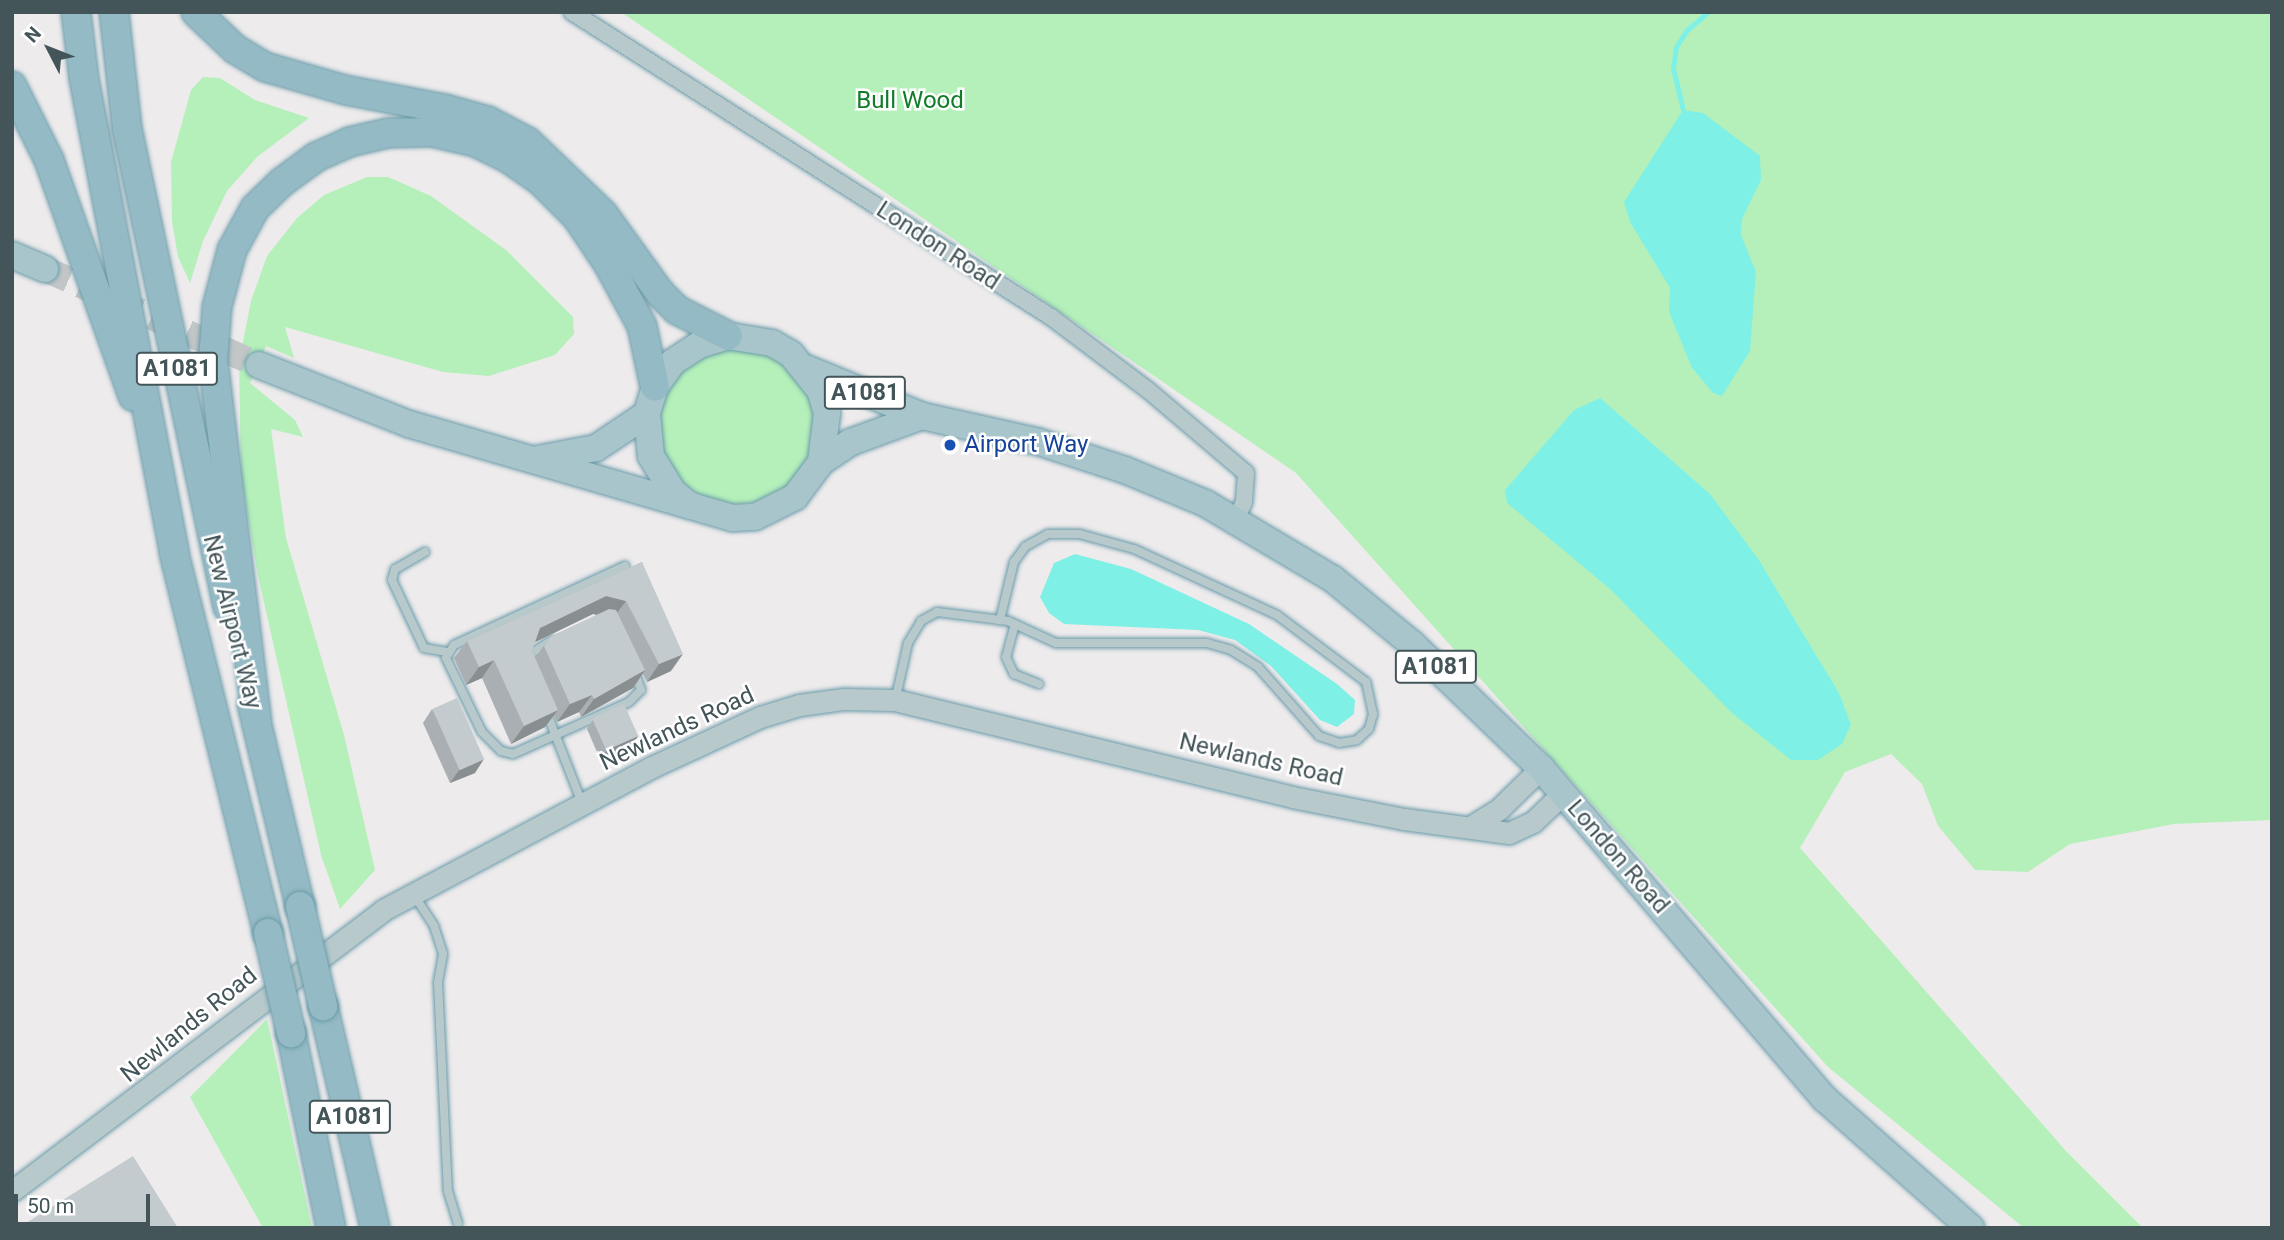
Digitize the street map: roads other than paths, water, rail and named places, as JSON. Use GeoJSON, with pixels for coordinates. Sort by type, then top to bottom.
{"type":"FeatureCollection","features":[{"type":"Feature","properties":{"kind":"highway","name":"New Airport Way"},"geometry":{"type":"LineString","coordinates":[[76,12],[84,79],[205,688],[268,933],[331,1228]]}},
{"type":"Feature","properties":{"kind":"highway","name":"New Airport Way"},"geometry":{"type":"LineString","coordinates":[[114,12],[127,128],[214,550],[375,1228]]}},
{"type":"Feature","properties":{"kind":"highway"},"geometry":{"type":"LineString","coordinates":[[196,12],[235,49],[265,67],[345,90],[445,108],[488,121],[528,142],[603,214],[660,293],[685,315],[728,336]]}},
{"type":"Feature","properties":{"kind":"highway","name":"A1081"},"geometry":{"type":"LineString","coordinates":[[12,86],[54,173],[158,461]]}},
{"type":"Feature","properties":{"kind":"highway","name":"A1081"},"geometry":{"type":"LineString","coordinates":[[257,723],[213,361],[216,307],[232,250],[255,208],[282,182],[316,157],[349,142],[388,133],[432,132],[475,142],[508,158],[540,180],[577,217],[609,265],[642,326],[655,387]]}},
{"type":"Feature","properties":{"kind":"main road"},"geometry":{"type":"LineString","coordinates":[[12,255],[46,269]]}},
{"type":"Feature","properties":{"kind":"main road"},"geometry":{"type":"LineString","coordinates":[[259,365],[409,424],[711,514],[755,517],[795,498],[821,462],[827,414],[808,369],[772,342],[728,336],[699,345],[673,362],[655,387],[647,414],[650,456],[673,492],[691,506]]}},
{"type":"Feature","properties":{"kind":"main road","name":"London Road"},"geometry":{"type":"LineString","coordinates":[[808,369],[922,416],[1083,455],[1205,503],[1333,579],[1375,612],[1541,768],[1825,1099],[1971,1228]]}},
{"type":"Feature","properties":{"kind":"main road"},"geometry":{"type":"LineString","coordinates":[[537,460],[596,448],[647,414]]}},
{"type":"Feature","properties":{"kind":"main road","name":"A1081"},"geometry":{"type":"LineString","coordinates":[[821,462],[851,442],[922,416]]}},
{"type":"Feature","properties":{"kind":"street","name":"London Road"},"geometry":{"type":"LineString","coordinates":[[572,12],[1051,317],[1148,390],[1246,472],[1244,502],[1235,521]]}},
{"type":"Feature","properties":{"kind":"street","name":"Newlands Road"},"geometry":{"type":"LineString","coordinates":[[12,1191],[132,1104],[336,943],[413,892],[582,803],[760,717],[844,699],[895,700],[1292,797],[1404,819],[1509,832],[1533,822],[1563,793]]}},
{"type":"Feature","properties":{"kind":"street"},"geometry":{"type":"LineString","coordinates":[[1472,826],[1499,809],[1541,768]]}},
{"type":"Feature","properties":{"kind":"lane"},"geometry":{"type":"LineString","coordinates":[[895,700],[908,643],[921,621],[937,612],[1016,624],[1056,643],[1207,643],[1231,650],[1258,667],[1319,736],[1339,743],[1357,740],[1369,729],[1373,714],[1366,682],[1277,615],[1135,549],[1079,534],[1048,534],[1025,547],[1014,562],[1000,620]]}},
{"type":"Feature","properties":{"kind":"lane"},"geometry":{"type":"LineString","coordinates":[[425,552],[395,569],[392,580],[425,648],[447,652],[625,566]]}},
{"type":"Feature","properties":{"kind":"lane"},"geometry":{"type":"LineString","coordinates":[[1016,624],[1006,657],[1014,674],[1039,684]]}},
{"type":"Feature","properties":{"kind":"lane"},"geometry":{"type":"LineString","coordinates":[[526,667],[527,654],[558,638]]}},
{"type":"Feature","properties":{"kind":"lane"},"geometry":{"type":"LineString","coordinates":[[447,652],[446,658],[490,743],[513,754],[557,737],[638,695],[641,684],[630,662]]}},
{"type":"Feature","properties":{"kind":"lane"},"geometry":{"type":"LineString","coordinates":[[542,702],[582,803]]}},
{"type":"Feature","properties":{"kind":"lane"},"geometry":{"type":"LineString","coordinates":[[413,892],[434,926],[443,954],[438,982],[448,1191],[458,1224]]}},
{"type":"Feature","properties":{"kind":"water"},"geometry":{"type":"Polygon","coordinates":[[[1683,110],[1703,113],[1760,156],[1761,180],[1742,219],[1741,235],[1756,272],[1750,351],[1722,396],[1713,393],[1692,368],[1669,312],[1670,288],[1630,222],[1624,202],[1683,110]]]}},
{"type":"Feature","properties":{"kind":"water"},"geometry":{"type":"Polygon","coordinates":[[[1600,398],[1710,494],[1759,560],[1839,693],[1851,725],[1842,744],[1818,760],[1791,760],[1732,713],[1609,588],[1507,503],[1505,490],[1574,410],[1600,398]]]}},
{"type":"Feature","properties":{"kind":"water"},"geometry":{"type":"Polygon","coordinates":[[[1075,554],[1131,569],[1249,624],[1337,684],[1355,700],[1354,714],[1337,727],[1320,720],[1271,666],[1235,640],[1198,630],[1064,624],[1049,613],[1040,597],[1054,563],[1075,554]]]}},
{"type":"Feature","properties":{"kind":"waterway"},"geometry":{"type":"LineString","coordinates":[[1683,110],[1673,68],[1676,47],[1686,31],[1708,12]]}},
{"type":"Feature","properties":{"kind":"tunnel"},"geometry":{"type":"LineString","coordinates":[[45,269],[259,365]]}},
{"type":"Feature","properties":{"kind":"place","name":"Airport Way"},"geometry":{"type":"Point","coordinates":[950,445]}},
{"type":"Feature","properties":{"kind":"park label","name":"Bull Wood"},"geometry":{"type":"Point","coordinates":[910,101]}}]}
